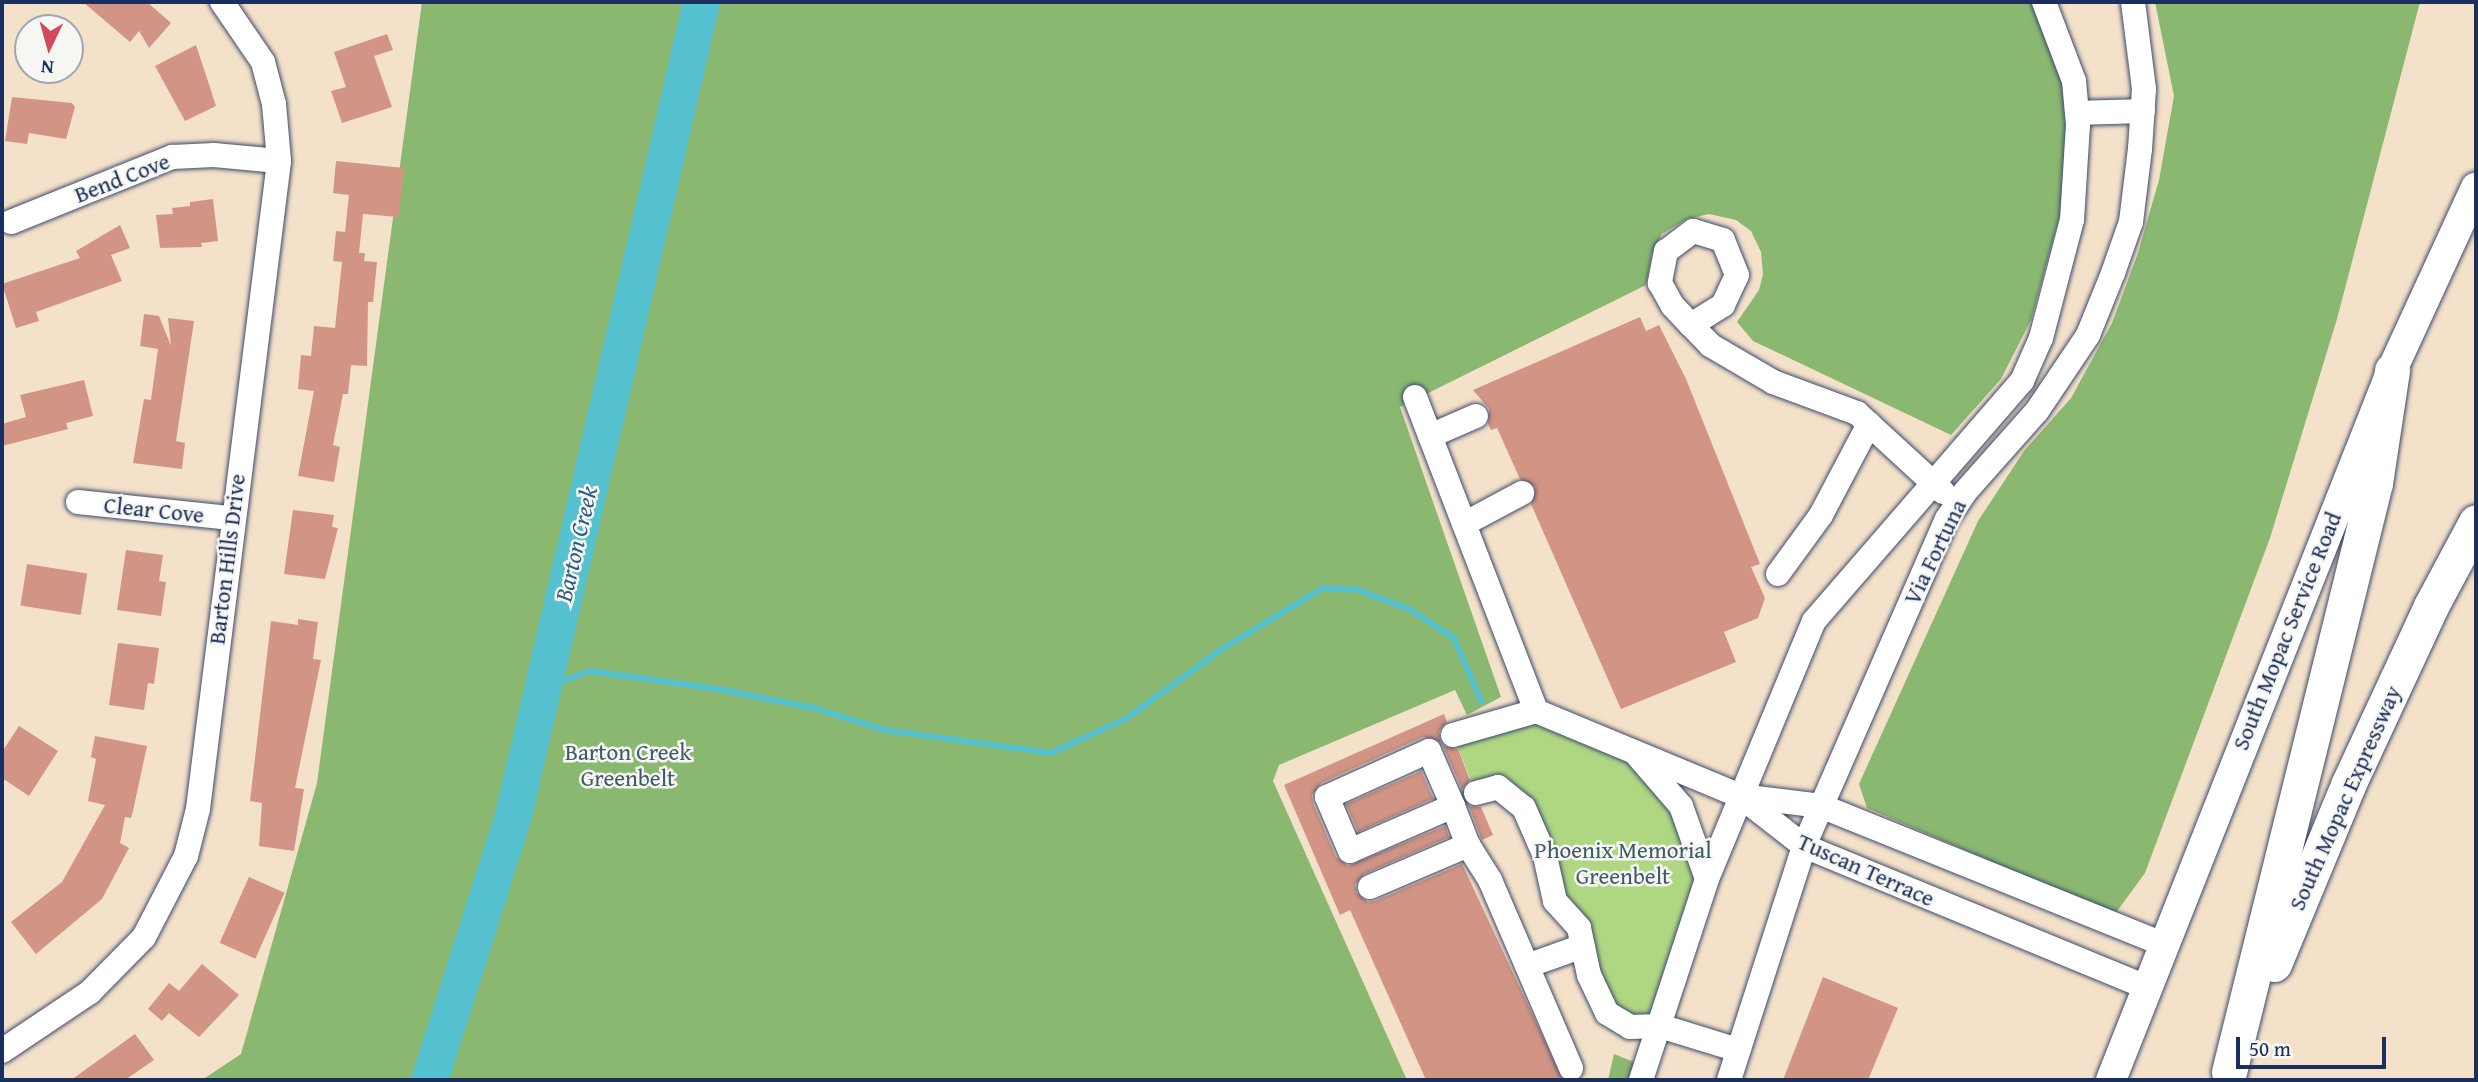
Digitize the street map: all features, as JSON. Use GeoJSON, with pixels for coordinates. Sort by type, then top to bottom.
{"type":"FeatureCollection","features":[{"type":"Feature","properties":{"kind":"highway"},"geometry":{"type":"LineString","coordinates":[[2227,1076],[2375,483],[2392,370]]}},
{"type":"Feature","properties":{"kind":"highway","name":"South Mopac Expressway"},"geometry":{"type":"LineString","coordinates":[[2227,1076],[2348,785],[2431,606],[2476,522]]}},
{"type":"Feature","properties":{"kind":"main road","name":"South Mopac Service Road"},"geometry":{"type":"LineString","coordinates":[[2111,1080],[2149,988],[2274,658],[2392,370],[2476,187]]}},
{"type":"Feature","properties":{"kind":"street","name":"Barton Hills Drive"},"geometry":{"type":"LineString","coordinates":[[2,1051],[90,992],[144,937],[186,856],[198,809],[231,518],[279,161],[274,104],[264,62],[222,2]]}},
{"type":"Feature","properties":{"kind":"street","name":"Via Fortuna"},"geometry":{"type":"LineString","coordinates":[[1642,1080],[1707,879],[1814,621],[1931,482],[1974,439],[2022,381],[2041,338],[2072,220],[2077,113],[2074,81],[2044,2]]}},
{"type":"Feature","properties":{"kind":"street","name":"Via Fortuna"},"geometry":{"type":"LineString","coordinates":[[1729,1080],[1804,846],[1958,503],[2036,411],[2088,335],[2131,222],[2143,111],[2133,2]]}},
{"type":"Feature","properties":{"kind":"street"},"geometry":{"type":"LineString","coordinates":[[2077,113],[2143,111]]}},
{"type":"Feature","properties":{"kind":"street","name":"Bend Cove"},"geometry":{"type":"LineString","coordinates":[[11,222],[172,157],[214,155],[279,161]]}},
{"type":"Feature","properties":{"kind":"street"},"geometry":{"type":"LineString","coordinates":[[1691,325],[1710,345],[1773,382],[1857,413],[1931,482],[1958,503]]}},
{"type":"Feature","properties":{"kind":"street"},"geometry":{"type":"LineString","coordinates":[[1415,397],[1536,711]]}},
{"type":"Feature","properties":{"kind":"street"},"geometry":{"type":"LineString","coordinates":[[1430,436],[1476,416]]}},
{"type":"Feature","properties":{"kind":"street"},"geometry":{"type":"LineString","coordinates":[[1778,574],[1821,515],[1869,424]]}},
{"type":"Feature","properties":{"kind":"street"},"geometry":{"type":"LineString","coordinates":[[1464,524],[1522,493]]}},
{"type":"Feature","properties":{"kind":"street","name":"Clear Cove"},"geometry":{"type":"LineString","coordinates":[[78,502],[231,518]]}},
{"type":"Feature","properties":{"kind":"street"},"geometry":{"type":"LineString","coordinates":[[1453,735],[1536,711],[1740,796]]}},
{"type":"Feature","properties":{"kind":"street"},"geometry":{"type":"LineString","coordinates":[[1453,806],[1350,851],[1327,797],[1429,751],[1453,806],[1468,845],[1490,880],[1570,1068]]}},
{"type":"Feature","properties":{"kind":"street"},"geometry":{"type":"LineString","coordinates":[[1634,752],[1681,806],[1707,879]]}},
{"type":"Feature","properties":{"kind":"street"},"geometry":{"type":"LineString","coordinates":[[1476,793],[1498,787],[1524,808],[1545,856],[1555,901],[1579,928],[1589,975],[1607,1013],[1629,1027],[1660,1026],[1738,1050]]}},
{"type":"Feature","properties":{"kind":"street","name":"Tuscan Terrace"},"geometry":{"type":"LineString","coordinates":[[1740,796],[1821,806],[2165,945]]}},
{"type":"Feature","properties":{"kind":"street","name":"Tuscan Terrace"},"geometry":{"type":"LineString","coordinates":[[1740,796],[1804,846],[2149,988]]}},
{"type":"Feature","properties":{"kind":"street"},"geometry":{"type":"LineString","coordinates":[[1370,887],[1468,845]]}},
{"type":"Feature","properties":{"kind":"street"},"geometry":{"type":"LineString","coordinates":[[1527,966],[1583,946]]}},
{"type":"Feature","properties":{"kind":"green space","name":"Barton Creek Greenbelt"},"geometry":{"type":"Polygon","coordinates":[[[422,2],[2034,2],[2057,54],[2069,110],[2068,186],[2031,320],[2001,379],[1951,435],[1753,341],[1737,322],[1759,290],[1763,274],[1761,252],[1751,231],[1736,220],[1709,214],[1687,219],[1662,234],[1652,254],[1646,285],[1400,407],[1501,697],[1467,715],[1455,690],[1279,765],[1273,781],[1407,1080],[202,1080],[241,1054],[317,783],[422,2]]]}},
{"type":"Feature","properties":{"kind":"green space"},"geometry":{"type":"Polygon","coordinates":[[[2155,2],[2420,2],[2337,319],[2270,538],[2145,873],[2115,914],[1867,808],[1859,784],[1978,521],[2024,451],[2071,398],[2112,323],[2138,253],[2159,180],[2174,96],[2155,2]]]}},
{"type":"Feature","properties":{"kind":"green space","name":"Phoenix Memorial Greenbelt"},"geometry":{"type":"Polygon","coordinates":[[[1536,711],[1634,752],[1681,806],[1707,879],[1660,1026],[1607,1013],[1524,808],[1476,793],[1453,735],[1536,711]]]}},
{"type":"Feature","properties":{"kind":"green space"},"geometry":{"type":"Polygon","coordinates":[[[1614,1054],[1634,1062],[1628,1080],[1608,1080],[1614,1054]]]}},
{"type":"Feature","properties":{"kind":"building"},"geometry":{"type":"Polygon","coordinates":[[[83,2],[147,2],[171,23],[149,48],[139,31],[130,42],[83,2]]]}},
{"type":"Feature","properties":{"kind":"building"},"geometry":{"type":"Polygon","coordinates":[[[387,34],[393,50],[374,56],[392,107],[342,123],[331,91],[346,87],[334,52],[387,34]]]}},
{"type":"Feature","properties":{"kind":"building"},"geometry":{"type":"Polygon","coordinates":[[[196,45],[216,106],[185,121],[155,66],[196,45]]]}},
{"type":"Feature","properties":{"kind":"building"},"geometry":{"type":"Polygon","coordinates":[[[12,97],[72,103],[75,107],[66,139],[29,133],[27,144],[5,141],[12,97]]]}},
{"type":"Feature","properties":{"kind":"building"},"geometry":{"type":"Polygon","coordinates":[[[336,161],[404,168],[399,217],[363,214],[359,253],[365,253],[364,261],[377,262],[373,302],[368,302],[367,366],[351,365],[348,394],[343,394],[333,445],[340,447],[334,482],[298,476],[314,391],[298,389],[301,355],[311,356],[314,326],[335,328],[342,262],[333,261],[336,231],[345,232],[349,195],[333,193],[336,161]]]}},
{"type":"Feature","properties":{"kind":"building"},"geometry":{"type":"Polygon","coordinates":[[[213,199],[218,241],[201,243],[202,247],[160,248],[156,215],[173,214],[172,208],[213,199]]]}},
{"type":"Feature","properties":{"kind":"building"},"geometry":{"type":"Polygon","coordinates":[[[120,225],[130,248],[111,255],[122,281],[36,312],[39,321],[16,328],[2,284],[80,258],[76,251],[120,225]]]}},
{"type":"Feature","properties":{"kind":"building"},"geometry":{"type":"Polygon","coordinates":[[[144,314],[159,316],[171,346],[168,318],[194,321],[176,441],[185,443],[182,469],[133,463],[144,399],[151,400],[158,349],[140,346],[144,314]]]}},
{"type":"Feature","properties":{"kind":"building"},"geometry":{"type":"Polygon","coordinates":[[[1640,317],[1646,331],[1659,325],[1686,379],[1760,564],[1751,567],[1765,598],[1758,618],[1724,632],[1736,662],[1621,709],[1531,504],[1535,487],[1520,479],[1497,428],[1491,430],[1488,424],[1489,409],[1473,390],[1640,317]]]}},
{"type":"Feature","properties":{"kind":"building"},"geometry":{"type":"Polygon","coordinates":[[[84,380],[93,416],[66,423],[68,429],[2,446],[2,424],[26,417],[20,395],[84,380]]]}},
{"type":"Feature","properties":{"kind":"building"},"geometry":{"type":"Polygon","coordinates":[[[293,510],[334,515],[332,527],[338,528],[325,579],[284,574],[293,510]]]}},
{"type":"Feature","properties":{"kind":"building"},"geometry":{"type":"Polygon","coordinates":[[[126,550],[163,555],[159,581],[166,582],[161,616],[117,610],[126,550]]]}},
{"type":"Feature","properties":{"kind":"building"},"geometry":{"type":"Polygon","coordinates":[[[27,564],[87,574],[81,615],[20,605],[27,564]]]}},
{"type":"Feature","properties":{"kind":"building"},"geometry":{"type":"Polygon","coordinates":[[[298,619],[318,622],[313,659],[321,660],[295,788],[304,789],[294,851],[259,846],[262,803],[250,801],[271,621],[298,625],[298,619]]]}},
{"type":"Feature","properties":{"kind":"building"},"geometry":{"type":"Polygon","coordinates":[[[118,643],[159,648],[154,684],[148,683],[144,710],[109,705],[118,643]]]}},
{"type":"Feature","properties":{"kind":"building"},"geometry":{"type":"Polygon","coordinates":[[[1444,714],[1447,722],[1439,731],[1440,742],[1423,737],[1321,783],[1312,795],[1313,803],[1336,857],[1348,866],[1445,826],[1449,837],[1364,874],[1355,885],[1357,893],[1368,902],[1375,901],[1462,864],[1563,1080],[1426,1080],[1350,910],[1340,915],[1284,785],[1444,714]]]}},
{"type":"Feature","properties":{"kind":"building"},"geometry":{"type":"Polygon","coordinates":[[[19,726],[58,751],[29,796],[2,778],[2,752],[19,726]]]}},
{"type":"Feature","properties":{"kind":"building"},"geometry":{"type":"Polygon","coordinates":[[[95,736],[147,746],[133,811],[131,818],[125,817],[120,843],[129,848],[102,899],[36,954],[11,922],[62,882],[105,805],[88,801],[96,759],[91,757],[95,736]]]}},
{"type":"Feature","properties":{"kind":"building"},"geometry":{"type":"Polygon","coordinates":[[[1443,746],[1458,749],[1470,780],[1462,789],[1443,746]]]}},
{"type":"Feature","properties":{"kind":"building"},"geometry":{"type":"Polygon","coordinates":[[[1421,771],[1433,798],[1358,832],[1346,804],[1421,771]]]}},
{"type":"Feature","properties":{"kind":"building"},"geometry":{"type":"Polygon","coordinates":[[[1469,806],[1481,807],[1493,835],[1482,840],[1469,806]]]}},
{"type":"Feature","properties":{"kind":"building"},"geometry":{"type":"Polygon","coordinates":[[[249,877],[285,893],[255,959],[220,943],[249,877]]]}},
{"type":"Feature","properties":{"kind":"building"},"geometry":{"type":"Polygon","coordinates":[[[202,964],[239,995],[199,1037],[169,1013],[162,1021],[148,1009],[169,983],[179,991],[202,964]]]}},
{"type":"Feature","properties":{"kind":"building"},"geometry":{"type":"Polygon","coordinates":[[[1823,977],[1898,1008],[1868,1080],[1783,1080],[1823,977]]]}},
{"type":"Feature","properties":{"kind":"building"},"geometry":{"type":"Polygon","coordinates":[[[135,1034],[154,1060],[125,1080],[71,1080],[135,1034]]]}},
{"type":"Feature","properties":{"kind":"waterway","name":"Barton Creek"},"geometry":{"type":"LineString","coordinates":[[429,1080],[513,815],[701,2]]}},
{"type":"Feature","properties":{"kind":"waterway"},"geometry":{"type":"LineString","coordinates":[[543,688],[590,671],[718,689],[814,708],[885,730],[1051,753],[1127,718],[1222,649],[1323,588],[1358,590],[1409,609],[1454,638],[1481,701]]}}]}
